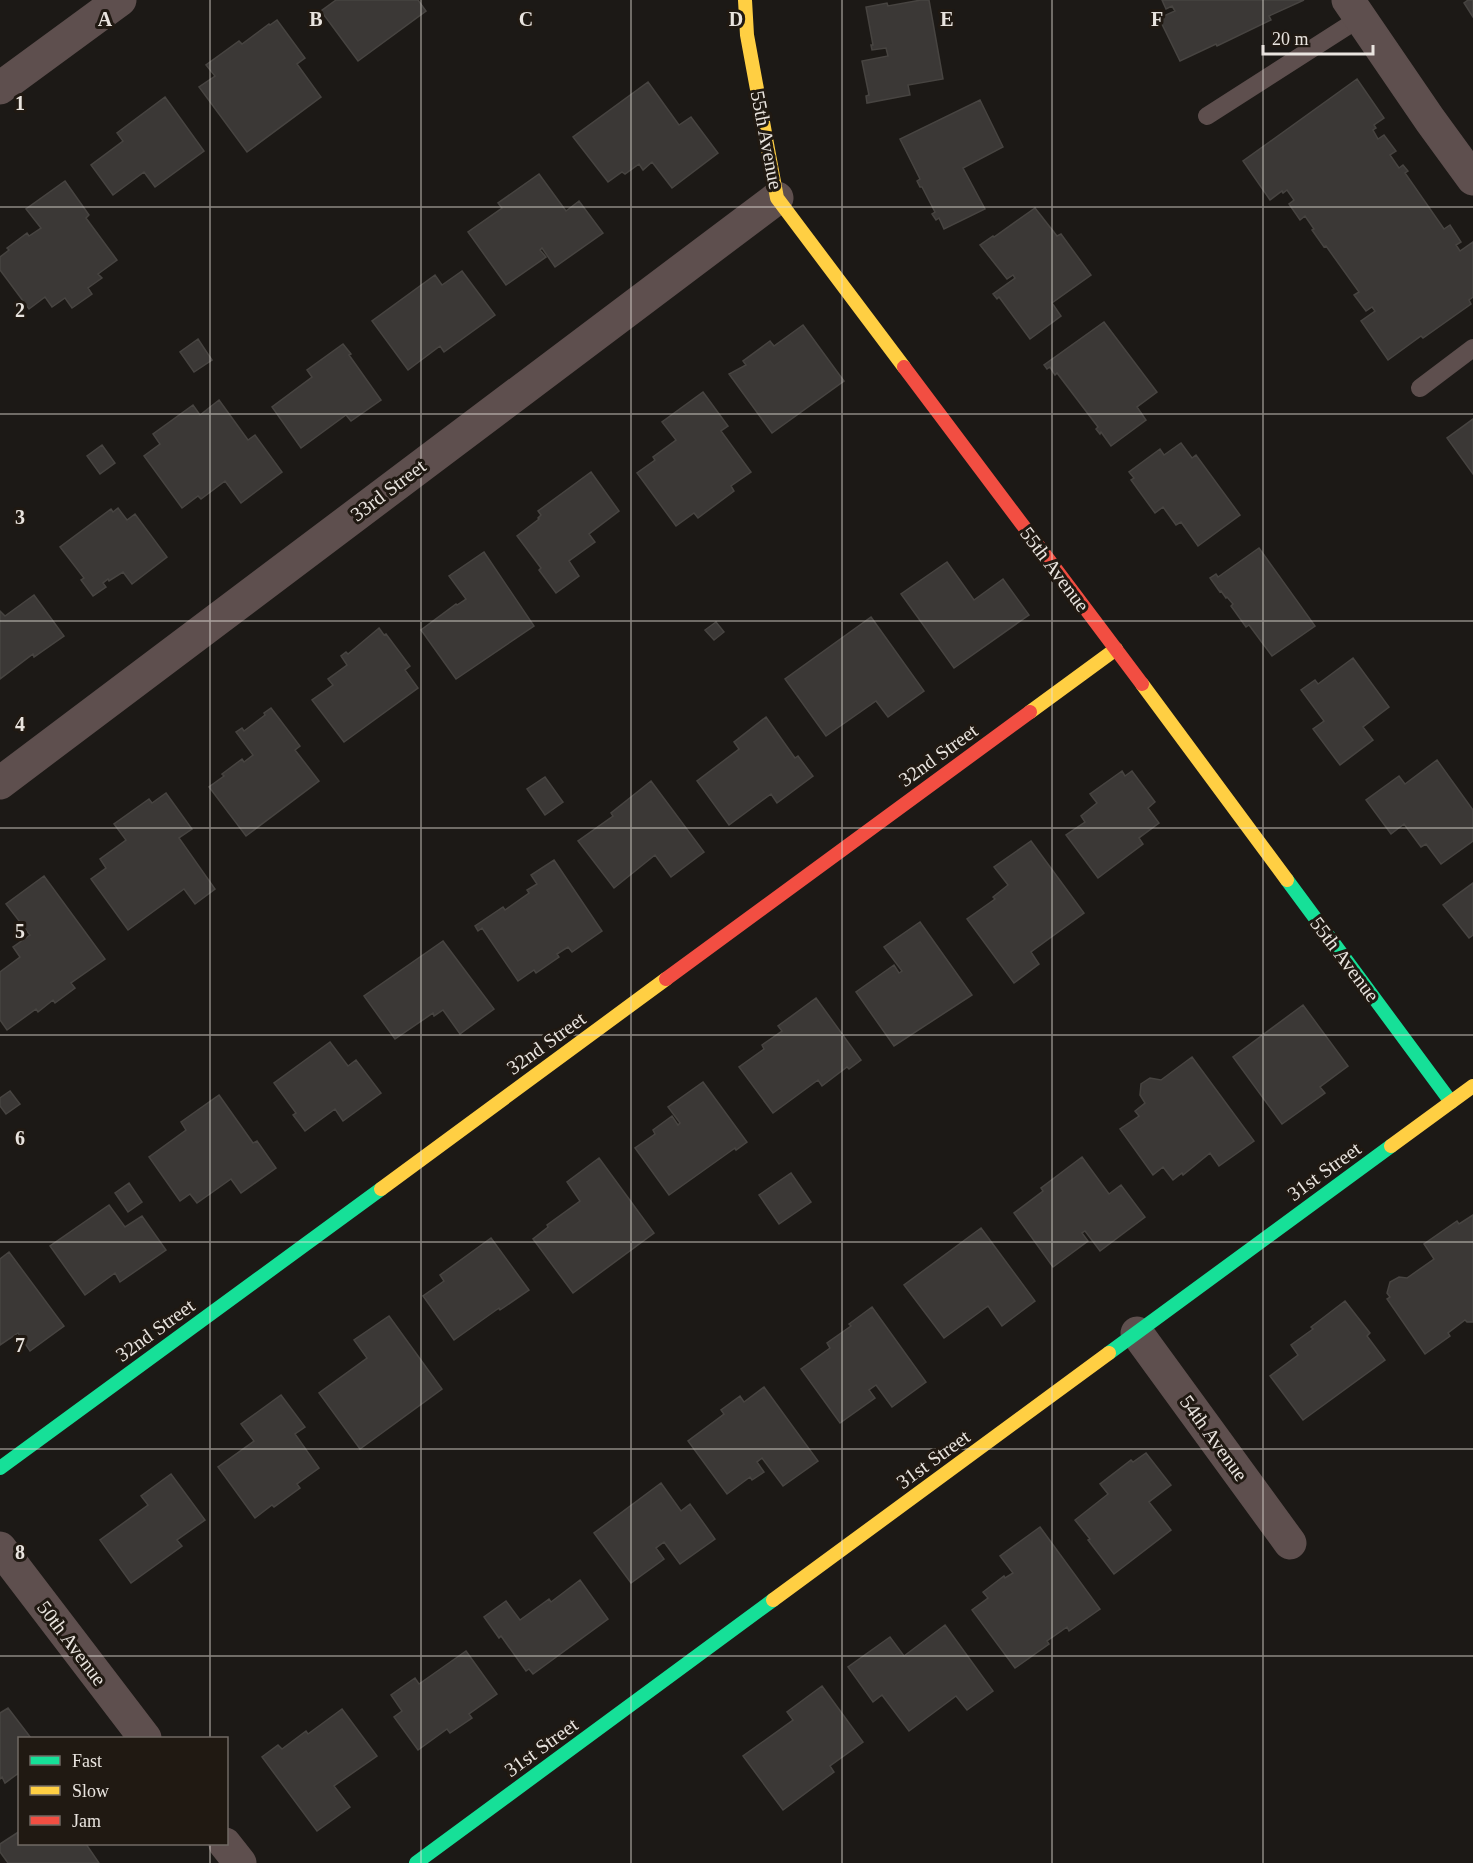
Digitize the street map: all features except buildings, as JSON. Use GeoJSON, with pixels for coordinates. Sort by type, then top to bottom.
{"type":"FeatureCollection","features":[{"type":"Feature","properties":{"kind":"street"},"geometry":{"type":"LineString","coordinates":[[0,88],[120,0]]}},
{"type":"Feature","properties":{"kind":"street","name":"55th Avenue"},"geometry":{"type":"LineString","coordinates":[[745,0],[747,35],[777,198],[1116,649],[1451,1102]]}},
{"type":"Feature","properties":{"kind":"street"},"geometry":{"type":"LineString","coordinates":[[1354,9],[1473,178]]}},
{"type":"Feature","properties":{"kind":"street","name":"33rd Street"},"geometry":{"type":"LineString","coordinates":[[0,783],[777,198]]}},
{"type":"Feature","properties":{"kind":"street","name":"32nd Street"},"geometry":{"type":"LineString","coordinates":[[0,1468],[1116,649]]}},
{"type":"Feature","properties":{"kind":"street","name":"31st Street"},"geometry":{"type":"LineString","coordinates":[[416,1863],[1473,1086]]}},
{"type":"Feature","properties":{"kind":"street","name":"54th Avenue"},"geometry":{"type":"LineString","coordinates":[[1137,1333],[1290,1544]]}},
{"type":"Feature","properties":{"kind":"street","name":"50th Avenue"},"geometry":{"type":"LineString","coordinates":[[0,1548],[144,1737]]}},
{"type":"Feature","properties":{"kind":"street"},"geometry":{"type":"LineString","coordinates":[[226,1845],[240,1863]]}},
{"type":"Feature","properties":{"kind":"lane"},"geometry":{"type":"LineString","coordinates":[[1207,116],[1354,9]]}},
{"type":"Feature","properties":{"kind":"lane"},"geometry":{"type":"LineString","coordinates":[[1420,388],[1473,348]]}},
{"type":"Feature","properties":{"kind":"traffic: fast"},"geometry":{"type":"LineString","coordinates":[[1287,880],[1451,1102]]}},
{"type":"Feature","properties":{"kind":"traffic: fast"},"geometry":{"type":"LineString","coordinates":[[1109,1353],[1391,1146]]}},
{"type":"Feature","properties":{"kind":"traffic: fast"},"geometry":{"type":"LineString","coordinates":[[0,1468],[381,1189]]}},
{"type":"Feature","properties":{"kind":"traffic: fast"},"geometry":{"type":"LineString","coordinates":[[416,1863],[773,1600]]}},
{"type":"Feature","properties":{"kind":"traffic: slow"},"geometry":{"type":"LineString","coordinates":[[745,0],[747,35],[777,198],[904,367]]}},
{"type":"Feature","properties":{"kind":"traffic: slow"},"geometry":{"type":"LineString","coordinates":[[1030,712],[1116,649]]}},
{"type":"Feature","properties":{"kind":"traffic: slow"},"geometry":{"type":"LineString","coordinates":[[1142,684],[1287,880]]}},
{"type":"Feature","properties":{"kind":"traffic: slow"},"geometry":{"type":"LineString","coordinates":[[381,1189],[666,979]]}},
{"type":"Feature","properties":{"kind":"traffic: slow"},"geometry":{"type":"LineString","coordinates":[[1391,1146],[1473,1086]]}},
{"type":"Feature","properties":{"kind":"traffic: slow"},"geometry":{"type":"LineString","coordinates":[[773,1600],[1109,1353]]}},
{"type":"Feature","properties":{"kind":"traffic: jam"},"geometry":{"type":"LineString","coordinates":[[904,367],[1142,684]]}},
{"type":"Feature","properties":{"kind":"traffic: jam"},"geometry":{"type":"LineString","coordinates":[[666,979],[1030,712]]}}]}
